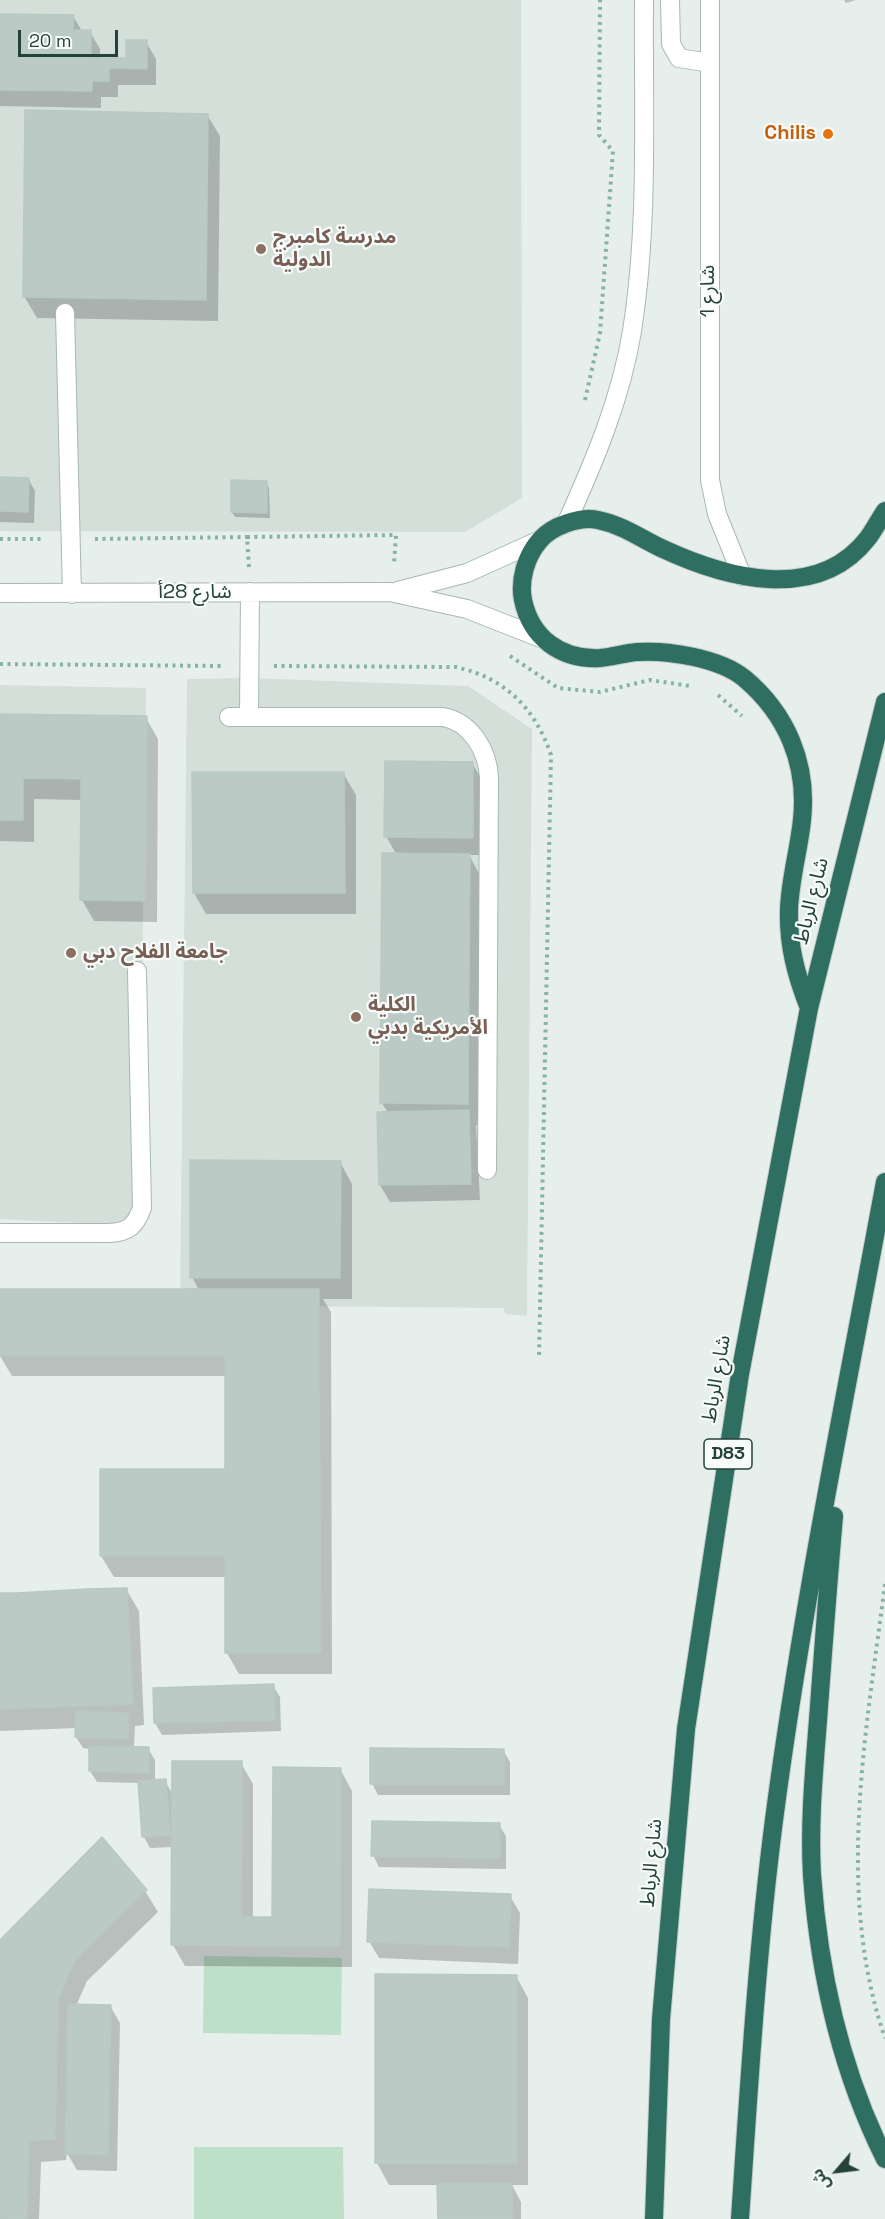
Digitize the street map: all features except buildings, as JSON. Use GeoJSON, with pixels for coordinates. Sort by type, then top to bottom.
{"type":"FeatureCollection","features":[{"type":"Feature","properties":{"kind":"highway"},"geometry":{"type":"LineString","coordinates":[[809,1008],[795,973],[790,940],[789,908],[802,819],[803,787],[797,754],[784,724],[770,702],[742,676],[708,661],[674,653],[637,652],[580,657],[559,651],[542,638],[527,616],[521,590],[526,563],[540,540],[566,524],[595,519],[623,528],[661,548],[701,564],[742,576],[776,581],[810,577],[841,562],[867,540],[885,511]]}},
{"type":"Feature","properties":{"kind":"highway","name":"شارع الرباط"},"geometry":{"type":"LineString","coordinates":[[654,2219],[662,2019],[686,1729],[740,1374],[809,1008],[885,702]]}},
{"type":"Feature","properties":{"kind":"highway"},"geometry":{"type":"LineString","coordinates":[[740,2219],[750,2065],[774,1822],[801,1632],[885,1182]]}},
{"type":"Feature","properties":{"kind":"highway"},"geometry":{"type":"LineString","coordinates":[[841,1426],[813,1784],[812,1872],[821,1960],[841,2047],[871,2131],[885,2159]]}},
{"type":"Feature","properties":{"kind":"street"},"geometry":{"type":"LineString","coordinates":[[566,524],[592,466],[616,401],[632,333],[640,264],[644,0]]}},
{"type":"Feature","properties":{"kind":"street"},"geometry":{"type":"LineString","coordinates":[[670,0],[671,44],[680,58],[710,63]]}},
{"type":"Feature","properties":{"kind":"street","name":"شارع 1"},"geometry":{"type":"LineString","coordinates":[[711,0],[710,480],[717,514],[742,576]]}},
{"type":"Feature","properties":{"kind":"street"},"geometry":{"type":"LineString","coordinates":[[65,313],[72,594]]}},
{"type":"Feature","properties":{"kind":"street","name":"شارع 28أ"},"geometry":{"type":"LineString","coordinates":[[390,592],[467,573],[540,540]]}},
{"type":"Feature","properties":{"kind":"street"},"geometry":{"type":"LineString","coordinates":[[249,717],[250,592]]}},
{"type":"Feature","properties":{"kind":"street","name":"شارع 28أ"},"geometry":{"type":"LineString","coordinates":[[0,593],[390,592],[467,609],[542,638]]}},
{"type":"Feature","properties":{"kind":"street"},"geometry":{"type":"LineString","coordinates":[[229,717],[443,717],[464,724],[483,752],[489,778],[486,1170]]}},
{"type":"Feature","properties":{"kind":"street"},"geometry":{"type":"LineString","coordinates":[[0,1233],[124,1232],[136,1223],[142,1208],[137,971]]}},
{"type":"Feature","properties":{"kind":"path"},"geometry":{"type":"LineString","coordinates":[[583,409],[600,333],[613,151],[599,135],[600,0]]}},
{"type":"Feature","properties":{"kind":"path"},"geometry":{"type":"LineString","coordinates":[[0,539],[396,536],[390,592]]}},
{"type":"Feature","properties":{"kind":"path"},"geometry":{"type":"LineString","coordinates":[[247,537],[250,592]]}},
{"type":"Feature","properties":{"kind":"path"},"geometry":{"type":"LineString","coordinates":[[0,664],[456,668],[493,679],[511,691],[526,706],[546,739],[551,755],[539,1358]]}},
{"type":"Feature","properties":{"kind":"path"},"geometry":{"type":"LineString","coordinates":[[885,1584],[863,1756],[857,1889],[873,2004],[885,2038]]}},
{"type":"Feature","properties":{"kind":"shaded area","name":"مدرسة كامبرج الدولية"},"geometry":{"type":"Polygon","coordinates":[[[0,0],[521,0],[522,498],[465,532],[0,531],[0,0]]]}},
{"type":"Feature","properties":{"kind":"shaded area","name":"الكلية الأمريكية بدبي"},"geometry":{"type":"Polygon","coordinates":[[[249,678],[468,686],[532,729],[527,1316],[505,1314],[504,1308],[180,1305],[187,679],[249,678]]]}},
{"type":"Feature","properties":{"kind":"shaded area","name":"جامعة الفلاح دبي"},"geometry":{"type":"Polygon","coordinates":[[[0,685],[146,688],[139,1226],[0,1219],[0,685]]]}},
{"type":"Feature","properties":{"kind":"green space"},"geometry":{"type":"Polygon","coordinates":[[[204,1956],[342,1958],[341,2035],[203,2033],[204,1956]]]}},
{"type":"Feature","properties":{"kind":"green space"},"geometry":{"type":"Polygon","coordinates":[[[194,2147],[343,2147],[344,2219],[194,2219],[194,2147]]]}},
{"type":"Feature","properties":{"kind":"place","name":"Chilis"},"geometry":{"type":"Point","coordinates":[828,134]}},
{"type":"Feature","properties":{"kind":"place","name":"مدرسة كامبرج الدولية"},"geometry":{"type":"Point","coordinates":[261,249]}},
{"type":"Feature","properties":{"kind":"place","name":"جامعة الفلاح دبي"},"geometry":{"type":"Point","coordinates":[71,953]}},
{"type":"Feature","properties":{"kind":"place","name":"الكلية الأمريكية بدبي"},"geometry":{"type":"Point","coordinates":[356,1017]}}]}
